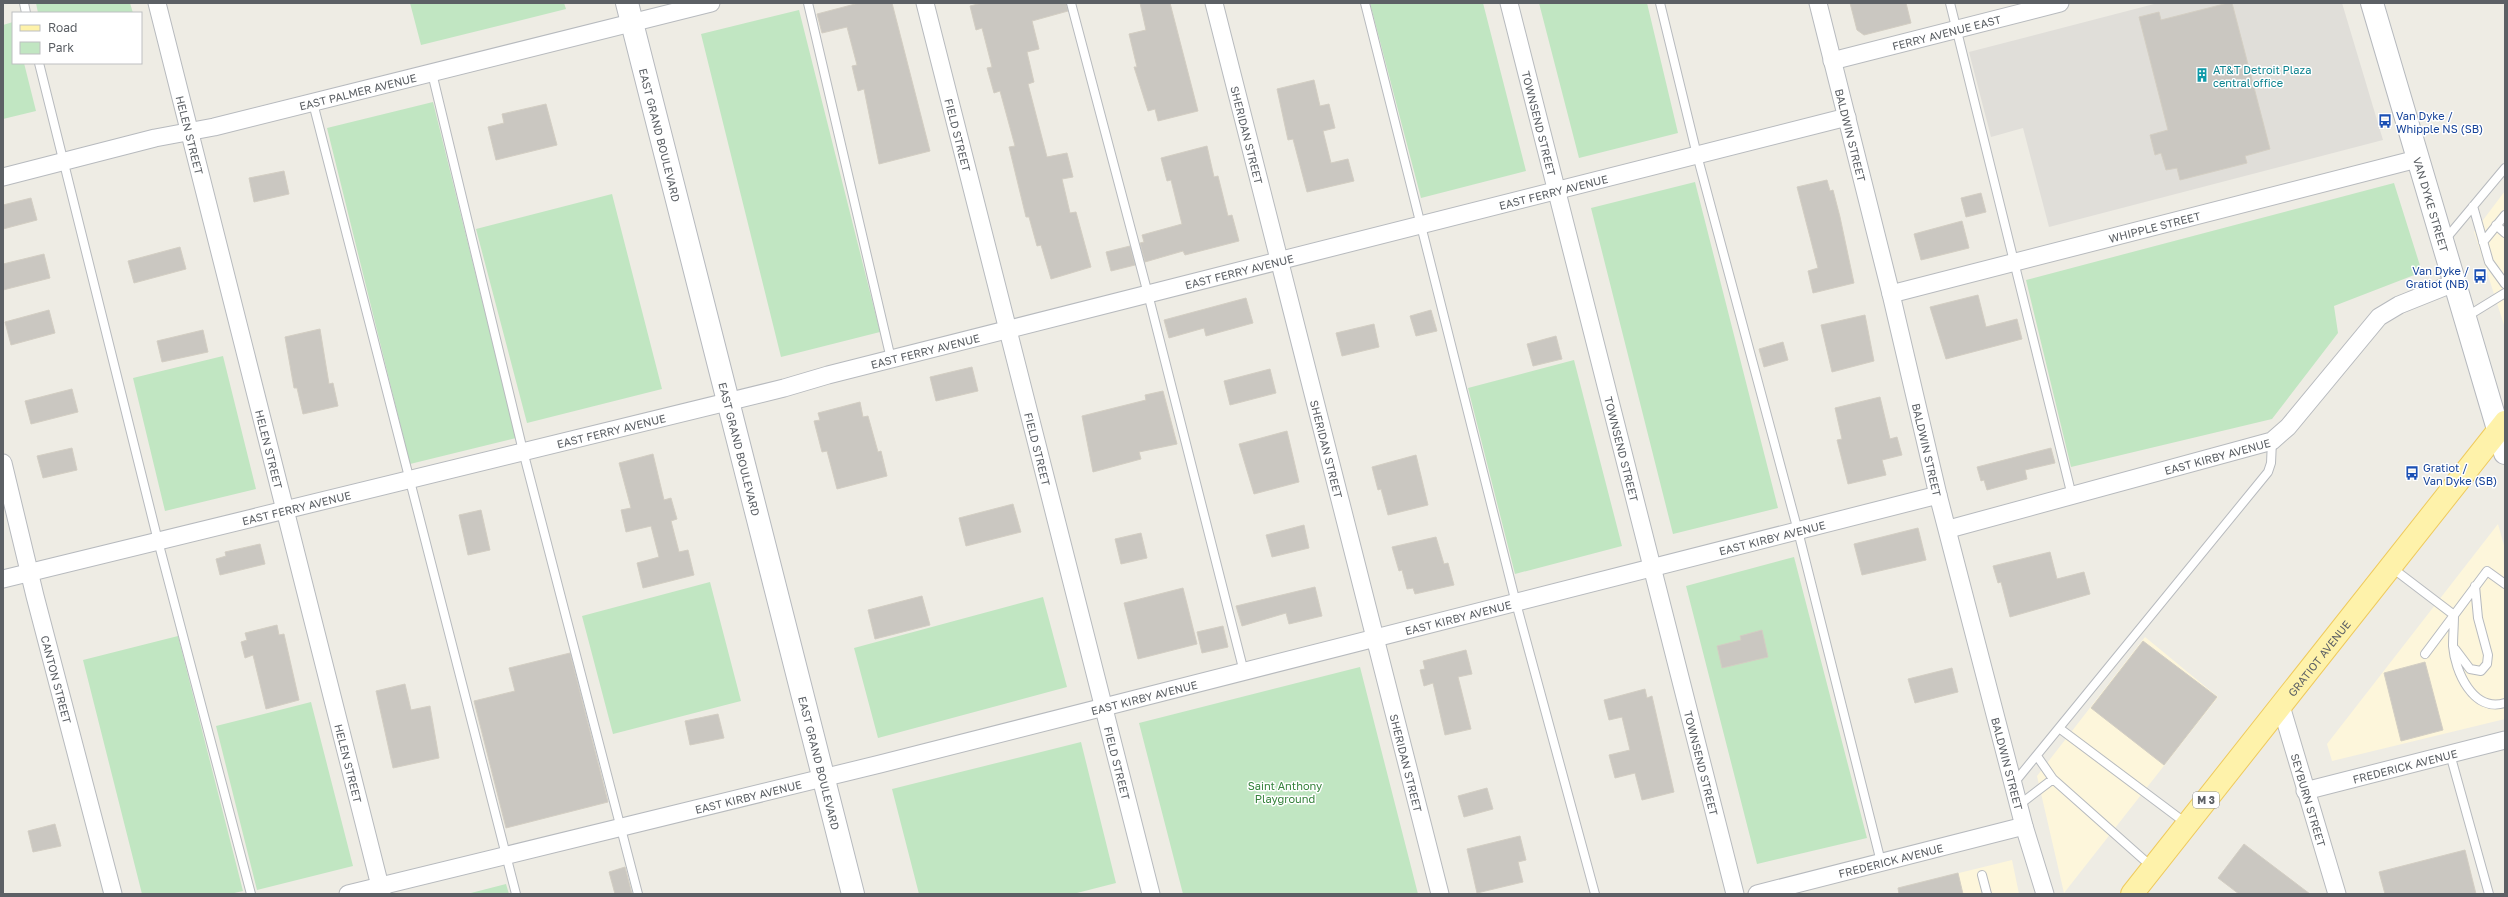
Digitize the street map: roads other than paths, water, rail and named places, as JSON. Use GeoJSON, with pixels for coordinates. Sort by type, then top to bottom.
{"type":"FeatureCollection","features":[{"type":"Feature","properties":{"kind":"main road","name":"VAN DYKE STREET"},"geometry":{"type":"LineString","coordinates":[[2372,3],[2454,283],[2501,426],[2505,452]]}},
{"type":"Feature","properties":{"kind":"main road","name":"EAST GRAND BOULEVARD"},"geometry":{"type":"LineString","coordinates":[[629,13],[853,894]]}},
{"type":"Feature","properties":{"kind":"main road","name":"GRATIOT AVENUE"},"geometry":{"type":"LineString","coordinates":[[2132,894],[2501,426]]}},
{"type":"Feature","properties":{"kind":"street","name":"HELEN STREET"},"geometry":{"type":"LineString","coordinates":[[157,3],[381,890]]}},
{"type":"Feature","properties":{"kind":"street","name":"EAST PALMER AVENUE"},"geometry":{"type":"LineString","coordinates":[[3,177],[155,138],[190,132],[432,73],[629,13],[711,3]]}},
{"type":"Feature","properties":{"kind":"street","name":"FIELD STREET"},"geometry":{"type":"LineString","coordinates":[[924,3],[1151,894]]}},
{"type":"Feature","properties":{"kind":"street","name":"SHERIDAN STREET"},"geometry":{"type":"LineString","coordinates":[[1214,3],[1278,261],[1440,894]]}},
{"type":"Feature","properties":{"kind":"street","name":"TOWNSEND STREET"},"geometry":{"type":"LineString","coordinates":[[1508,3],[1735,894]]}},
{"type":"Feature","properties":{"kind":"street","name":"BALDWIN STREET"},"geometry":{"type":"LineString","coordinates":[[1818,3],[1891,294],[1938,494],[1949,529],[2024,826],[2044,894]]}},
{"type":"Feature","properties":{"kind":"street","name":"FERRY AVENUE EAST"},"geometry":{"type":"LineString","coordinates":[[1832,61],[2060,3]]}},
{"type":"Feature","properties":{"kind":"street","name":"EAST FERRY AVENUE"},"geometry":{"type":"LineString","coordinates":[[3,579],[728,401],[1847,117]]}},
{"type":"Feature","properties":{"kind":"street","name":"WHIPPLE STREET"},"geometry":{"type":"LineString","coordinates":[[1891,294],[2417,159]]}},
{"type":"Feature","properties":{"kind":"street","name":"EAST KIRBY AVENUE"},"geometry":{"type":"LineString","coordinates":[[1949,529],[2272,441],[2278,438],[2288,427],[2379,317],[2399,305],[2454,283]]}},
{"type":"Feature","properties":{"kind":"street","name":"CANTON STREET"},"geometry":{"type":"LineString","coordinates":[[3,464],[29,572],[112,894]]}},
{"type":"Feature","properties":{"kind":"street","name":"EAST KIRBY AVENUE"},"geometry":{"type":"LineString","coordinates":[[348,894],[381,890],[505,855],[823,778],[1375,639],[1938,494]]}},
{"type":"Feature","properties":{"kind":"street","name":"SEYBURN STREET"},"geometry":{"type":"LineString","coordinates":[[2280,706],[2336,894]]}},
{"type":"Feature","properties":{"kind":"street","name":"FREDERICK AVENUE"},"geometry":{"type":"LineString","coordinates":[[2305,791],[2505,740]]}},
{"type":"Feature","properties":{"kind":"street","name":"FREDERICK AVENUE"},"geometry":{"type":"LineString","coordinates":[[1757,894],[2024,826]]}},
{"type":"Feature","properties":{"kind":"lane"},"geometry":{"type":"LineString","coordinates":[[808,3],[892,359]]}},
{"type":"Feature","properties":{"kind":"lane"},"geometry":{"type":"LineString","coordinates":[[1071,3],[1148,294],[1244,672]]}},
{"type":"Feature","properties":{"kind":"lane"},"geometry":{"type":"LineString","coordinates":[[1365,3],[1516,603],[1595,894]]}},
{"type":"Feature","properties":{"kind":"lane"},"geometry":{"type":"LineString","coordinates":[[1660,3],[1697,155],[1798,531],[1881,862]]}},
{"type":"Feature","properties":{"kind":"lane"},"geometry":{"type":"LineString","coordinates":[[1950,3],[2072,496]]}},
{"type":"Feature","properties":{"kind":"lane"},"geometry":{"type":"LineString","coordinates":[[39,64],[158,541],[251,894]]}},
{"type":"Feature","properties":{"kind":"lane"},"geometry":{"type":"LineString","coordinates":[[432,73],[523,451],[622,827],[638,894]]}},
{"type":"Feature","properties":{"kind":"lane"},"geometry":{"type":"LineString","coordinates":[[313,103],[516,894]]}},
{"type":"Feature","properties":{"kind":"lane"},"geometry":{"type":"LineString","coordinates":[[2442,243],[2505,168]]}},
{"type":"Feature","properties":{"kind":"lane"},"geometry":{"type":"LineString","coordinates":[[2473,206],[2488,262],[2505,284]]}},
{"type":"Feature","properties":{"kind":"lane"},"geometry":{"type":"LineString","coordinates":[[2483,242],[2505,215]]}},
{"type":"Feature","properties":{"kind":"lane"},"geometry":{"type":"LineString","coordinates":[[2496,225],[2505,233]]}},
{"type":"Feature","properties":{"kind":"lane"},"geometry":{"type":"LineString","coordinates":[[2465,317],[2505,293]]}},
{"type":"Feature","properties":{"kind":"lane"},"geometry":{"type":"LineString","coordinates":[[2014,783],[2268,472],[2271,463],[2272,441]]}},
{"type":"Feature","properties":{"kind":"lane"},"geometry":{"type":"LineString","coordinates":[[2391,567],[2454,615]]}},
{"type":"Feature","properties":{"kind":"lane"},"geometry":{"type":"LineString","coordinates":[[2425,654],[2487,571],[2505,584]]}},
{"type":"Feature","properties":{"kind":"lane"},"geometry":{"type":"LineString","coordinates":[[2453,647],[2470,669],[2481,671],[2487,664],[2488,655],[2478,618],[2476,586]]}},
{"type":"Feature","properties":{"kind":"lane"},"geometry":{"type":"LineString","coordinates":[[2454,615],[2453,647],[2460,676],[2472,694],[2485,702],[2505,703]]}},
{"type":"Feature","properties":{"kind":"lane"},"geometry":{"type":"LineString","coordinates":[[2059,728],[2187,824]]}},
{"type":"Feature","properties":{"kind":"lane"},"geometry":{"type":"LineString","coordinates":[[2450,754],[2489,894]]}},
{"type":"Feature","properties":{"kind":"lane"},"geometry":{"type":"LineString","coordinates":[[2037,756],[2053,779],[2152,868]]}},
{"type":"Feature","properties":{"kind":"lane"},"geometry":{"type":"LineString","coordinates":[[2019,805],[2053,779]]}},
{"type":"Feature","properties":{"kind":"lane"},"geometry":{"type":"LineString","coordinates":[[1982,875],[1987,894]]}},
{"type":"Feature","properties":{"kind":"place","name":"AT&T Detroit Plaza central office"},"geometry":{"type":"Point","coordinates":[2202,75]}},
{"type":"Feature","properties":{"kind":"place","name":"Van Dyke / Whipple NS (SB)"},"geometry":{"type":"Point","coordinates":[2385,121]}},
{"type":"Feature","properties":{"kind":"place","name":"Van Dyke / Gratiot (NB)"},"geometry":{"type":"Point","coordinates":[2480,276]}},
{"type":"Feature","properties":{"kind":"place","name":"Gratiot / Van Dyke (SB)"},"geometry":{"type":"Point","coordinates":[2412,473]}},
{"type":"Feature","properties":{"kind":"park label","name":"Saint Anthony Playground"},"geometry":{"type":"Point","coordinates":[1285,791]}}]}
